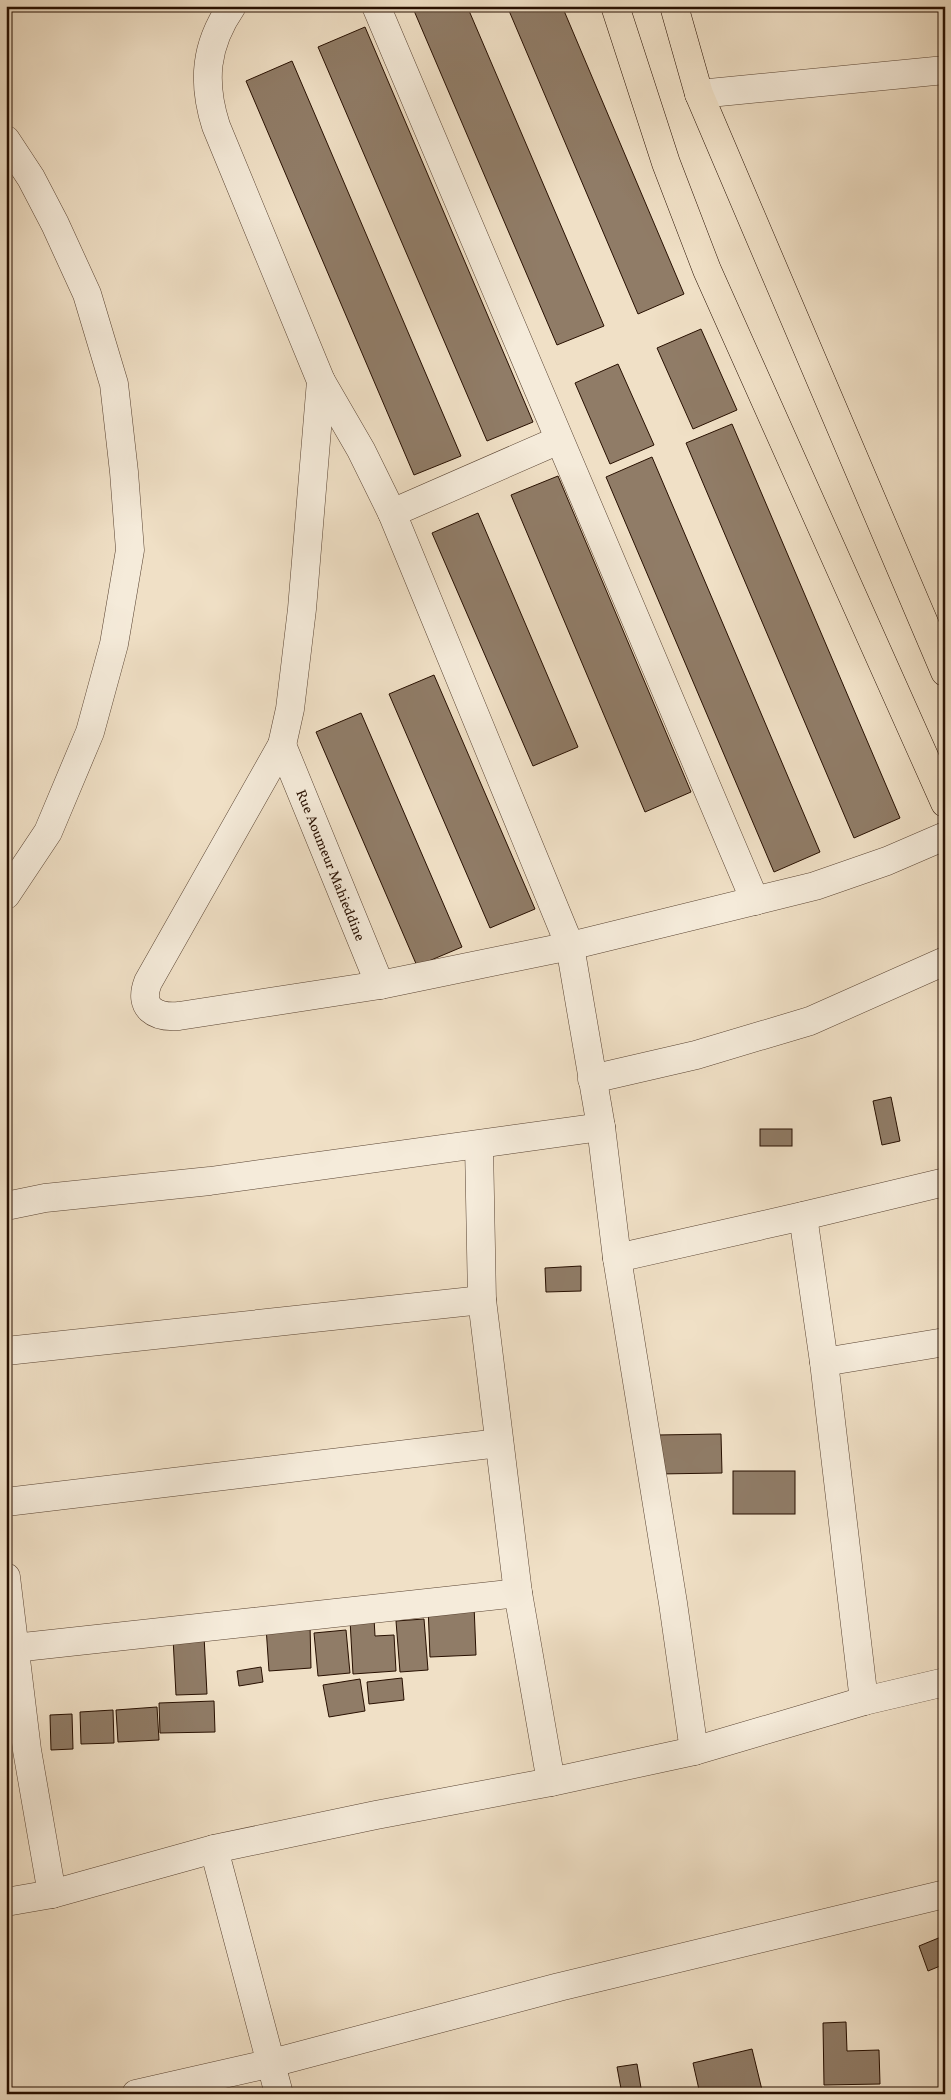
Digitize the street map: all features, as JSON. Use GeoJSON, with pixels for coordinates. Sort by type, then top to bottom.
{"type":"FeatureCollection","features":[{"type":"Feature","properties":{"kind":"main road"},"geometry":{"type":"LineString","coordinates":[[615,6],[666,163],[707,270],[945,804]]}},
{"type":"Feature","properties":{"kind":"main road"},"geometry":{"type":"LineString","coordinates":[[674,6],[699,94],[945,672]]}},
{"type":"Feature","properties":{"kind":"street"},"geometry":{"type":"LineString","coordinates":[[232,6],[223,19],[208,61],[209,105],[216,126],[321,381],[362,450],[392,513],[570,946],[601,1127],[617,1258],[673,1603],[694,1751]]}},
{"type":"Feature","properties":{"kind":"street"},"geometry":{"type":"LineString","coordinates":[[376,6],[755,901]]}},
{"type":"Feature","properties":{"kind":"street"},"geometry":{"type":"LineString","coordinates":[[699,94],[945,70]]}},
{"type":"Feature","properties":{"kind":"street"},"geometry":{"type":"LineString","coordinates":[[6,140],[31,178],[55,224],[87,294],[109,366],[115,394],[124,472],[130,550],[114,644],[90,732],[48,832],[6,895]]}},
{"type":"Feature","properties":{"kind":"street"},"geometry":{"type":"LineString","coordinates":[[321,381],[302,609],[290,709],[282,745],[148,982],[145,1000],[156,1014],[166,1017],[380,985],[570,946],[755,901],[852,874],[945,836]]}},
{"type":"Feature","properties":{"kind":"street"},"geometry":{"type":"LineString","coordinates":[[392,513],[559,440]]}},
{"type":"Feature","properties":{"kind":"street","name":"Rue Aoumeur Mahieddine"},"geometry":{"type":"LineString","coordinates":[[282,745],[380,985]]}},
{"type":"Feature","properties":{"kind":"street"},"geometry":{"type":"LineString","coordinates":[[592,1079],[696,1056],[810,1021],[945,961]]}},
{"type":"Feature","properties":{"kind":"street"},"geometry":{"type":"LineString","coordinates":[[6,1206],[45,1198],[210,1181],[601,1127]]}},
{"type":"Feature","properties":{"kind":"street"},"geometry":{"type":"LineString","coordinates":[[479,1144],[482,1300],[518,1593],[551,1782]]}},
{"type":"Feature","properties":{"kind":"street"},"geometry":{"type":"LineString","coordinates":[[617,1258],[945,1182]]}},
{"type":"Feature","properties":{"kind":"street"},"geometry":{"type":"LineString","coordinates":[[803,1216],[824,1362],[864,1701]]}},
{"type":"Feature","properties":{"kind":"street"},"geometry":{"type":"LineString","coordinates":[[6,1351],[482,1300]]}},
{"type":"Feature","properties":{"kind":"street"},"geometry":{"type":"LineString","coordinates":[[824,1362],[945,1342]]}},
{"type":"Feature","properties":{"kind":"street"},"geometry":{"type":"LineString","coordinates":[[6,1502],[499,1443]]}},
{"type":"Feature","properties":{"kind":"street"},"geometry":{"type":"LineString","coordinates":[[6,1577],[27,1750],[52,1894]]}},
{"type":"Feature","properties":{"kind":"street"},"geometry":{"type":"LineString","coordinates":[[14,1648],[518,1593]]}},
{"type":"Feature","properties":{"kind":"street"},"geometry":{"type":"LineString","coordinates":[[6,1902],[52,1894],[214,1849],[376,1815],[551,1782],[694,1751],[864,1701],[945,1682]]}},
{"type":"Feature","properties":{"kind":"street"},"geometry":{"type":"LineString","coordinates":[[214,1849],[279,2094]]}},
{"type":"Feature","properties":{"kind":"street"},"geometry":{"type":"LineString","coordinates":[[136,2094],[272,2063],[559,1987],[945,1894]]}},
{"type":"Feature","properties":{"kind":"building"},"geometry":{"type":"Polygon","coordinates":[[[412,6],[467,6],[604,326],[557,345],[412,6]]]}},
{"type":"Feature","properties":{"kind":"building"},"geometry":{"type":"Polygon","coordinates":[[[507,6],[562,6],[684,294],[638,314],[507,6]]]}},
{"type":"Feature","properties":{"kind":"building"},"geometry":{"type":"Polygon","coordinates":[[[365,27],[533,422],[487,441],[318,47],[365,27]]]}},
{"type":"Feature","properties":{"kind":"building"},"geometry":{"type":"Polygon","coordinates":[[[292,61],[461,456],[414,475],[246,81],[292,61]]]}},
{"type":"Feature","properties":{"kind":"building"},"geometry":{"type":"Polygon","coordinates":[[[701,329],[737,410],[693,429],[657,348],[701,329]]]}},
{"type":"Feature","properties":{"kind":"building"},"geometry":{"type":"Polygon","coordinates":[[[618,364],[654,445],[610,464],[575,383],[618,364]]]}},
{"type":"Feature","properties":{"kind":"building"},"geometry":{"type":"Polygon","coordinates":[[[732,424],[900,818],[854,838],[686,443],[732,424]]]}},
{"type":"Feature","properties":{"kind":"building"},"geometry":{"type":"Polygon","coordinates":[[[652,457],[820,852],[774,872],[606,477],[652,457]]]}},
{"type":"Feature","properties":{"kind":"building"},"geometry":{"type":"Polygon","coordinates":[[[558,476],[691,792],[645,812],[511,495],[558,476]]]}},
{"type":"Feature","properties":{"kind":"building"},"geometry":{"type":"Polygon","coordinates":[[[478,513],[578,747],[533,766],[432,533],[478,513]]]}},
{"type":"Feature","properties":{"kind":"building"},"geometry":{"type":"Polygon","coordinates":[[[434,675],[535,909],[490,928],[389,694],[434,675]]]}},
{"type":"Feature","properties":{"kind":"building"},"geometry":{"type":"Polygon","coordinates":[[[361,713],[462,947],[417,966],[316,732],[361,713]]]}},
{"type":"Feature","properties":{"kind":"building"},"geometry":{"type":"Polygon","coordinates":[[[891,1097],[900,1141],[882,1145],[873,1101],[891,1097]]]}},
{"type":"Feature","properties":{"kind":"building"},"geometry":{"type":"Polygon","coordinates":[[[760,1129],[792,1129],[792,1146],[760,1146],[760,1129]]]}},
{"type":"Feature","properties":{"kind":"building"},"geometry":{"type":"Polygon","coordinates":[[[581,1266],[581,1291],[546,1292],[545,1268],[581,1266]]]}},
{"type":"Feature","properties":{"kind":"building"},"geometry":{"type":"Polygon","coordinates":[[[721,1434],[722,1473],[658,1474],[657,1435],[721,1434]]]}},
{"type":"Feature","properties":{"kind":"building"},"geometry":{"type":"Polygon","coordinates":[[[733,1471],[795,1471],[795,1514],[733,1514],[733,1471]]]}},
{"type":"Feature","properties":{"kind":"building"},"geometry":{"type":"Polygon","coordinates":[[[474,1605],[476,1655],[430,1657],[428,1606],[474,1605]]]}},
{"type":"Feature","properties":{"kind":"building"},"geometry":{"type":"Polygon","coordinates":[[[374,1618],[375,1636],[394,1635],[396,1671],[353,1674],[350,1620],[374,1618]]]}},
{"type":"Feature","properties":{"kind":"building"},"geometry":{"type":"Polygon","coordinates":[[[424,1619],[428,1670],[400,1672],[396,1621],[424,1619]]]}},
{"type":"Feature","properties":{"kind":"building"},"geometry":{"type":"Polygon","coordinates":[[[310,1625],[311,1668],[269,1671],[266,1627],[310,1625]]]}},
{"type":"Feature","properties":{"kind":"building"},"geometry":{"type":"Polygon","coordinates":[[[346,1630],[350,1673],[318,1676],[314,1633],[346,1630]]]}},
{"type":"Feature","properties":{"kind":"building"},"geometry":{"type":"Polygon","coordinates":[[[204,1636],[207,1694],[176,1695],[173,1638],[204,1636]]]}},
{"type":"Feature","properties":{"kind":"building"},"geometry":{"type":"Polygon","coordinates":[[[261,1667],[263,1682],[239,1686],[237,1671],[261,1667]]]}},
{"type":"Feature","properties":{"kind":"building"},"geometry":{"type":"Polygon","coordinates":[[[402,1678],[404,1700],[369,1704],[367,1682],[402,1678]]]}},
{"type":"Feature","properties":{"kind":"building"},"geometry":{"type":"Polygon","coordinates":[[[360,1679],[365,1711],[329,1717],[323,1685],[360,1679]]]}},
{"type":"Feature","properties":{"kind":"building"},"geometry":{"type":"Polygon","coordinates":[[[214,1701],[215,1732],[160,1733],[159,1703],[214,1701]]]}},
{"type":"Feature","properties":{"kind":"building"},"geometry":{"type":"Polygon","coordinates":[[[157,1707],[159,1740],[118,1742],[116,1710],[157,1707]]]}},
{"type":"Feature","properties":{"kind":"building"},"geometry":{"type":"Polygon","coordinates":[[[113,1710],[114,1743],[81,1744],[80,1712],[113,1710]]]}},
{"type":"Feature","properties":{"kind":"building"},"geometry":{"type":"Polygon","coordinates":[[[72,1714],[73,1749],[51,1750],[50,1715],[72,1714]]]}},
{"type":"Feature","properties":{"kind":"building"},"geometry":{"type":"Polygon","coordinates":[[[941,1937],[945,1946],[945,1964],[928,1971],[919,1946],[941,1937]]]}},
{"type":"Feature","properties":{"kind":"building"},"geometry":{"type":"Polygon","coordinates":[[[846,2022],[847,2051],[879,2050],[880,2084],[824,2085],[823,2023],[846,2022]]]}},
{"type":"Feature","properties":{"kind":"building"},"geometry":{"type":"Polygon","coordinates":[[[752,2049],[763,2094],[700,2094],[693,2063],[752,2049]]]}},
{"type":"Feature","properties":{"kind":"building"},"geometry":{"type":"Polygon","coordinates":[[[637,2064],[642,2094],[622,2094],[617,2067],[637,2064]]]}}]}
